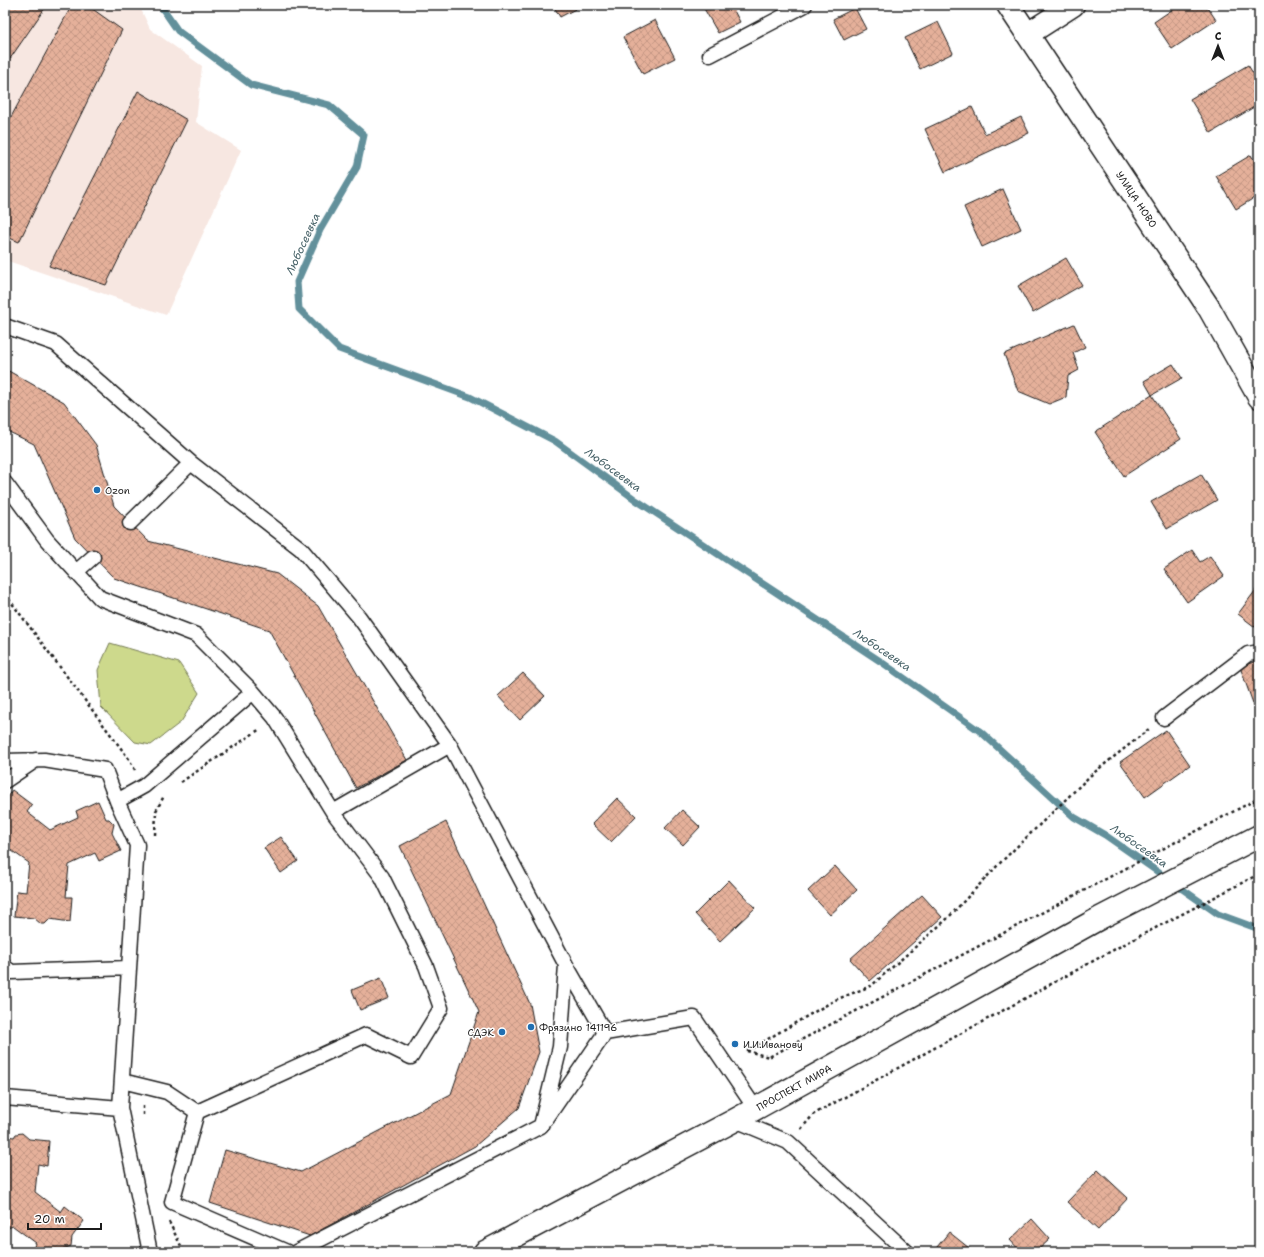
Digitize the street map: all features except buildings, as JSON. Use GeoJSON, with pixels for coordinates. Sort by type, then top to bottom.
{"type":"FeatureCollection","features":[{"type":"Feature","properties":{"kind":"main road","name":"УЛИЦА НОВО"},"geometry":{"type":"LineString","coordinates":[[1008,5],[1209,308],[1259,397]]}},
{"type":"Feature","properties":{"kind":"main road"},"geometry":{"type":"LineString","coordinates":[[1028,34],[1073,5]]}},
{"type":"Feature","properties":{"kind":"main road","name":"ПРОСПЕКТ МИРА"},"geometry":{"type":"LineString","coordinates":[[485,1252],[735,1120],[1100,918],[1259,836]]}},
{"type":"Feature","properties":{"kind":"lane"},"geometry":{"type":"LineString","coordinates":[[710,55],[805,5]]}},
{"type":"Feature","properties":{"kind":"lane"},"geometry":{"type":"LineString","coordinates":[[5,326],[56,344],[192,463],[302,549],[359,617],[450,745],[566,966],[606,1033]]}},
{"type":"Feature","properties":{"kind":"lane"},"geometry":{"type":"LineString","coordinates":[[130,523],[192,463]]}},
{"type":"Feature","properties":{"kind":"lane"},"geometry":{"type":"LineString","coordinates":[[5,483],[47,540],[100,598],[196,635],[253,692],[275,718],[333,812],[382,877],[426,966],[441,1008],[410,1057],[366,1035],[197,1112],[172,1202],[287,1252]]}},
{"type":"Feature","properties":{"kind":"lane"},"geometry":{"type":"LineString","coordinates":[[76,572],[93,557]]}},
{"type":"Feature","properties":{"kind":"lane"},"geometry":{"type":"LineString","coordinates":[[1164,718],[1248,654],[1259,652]]}},
{"type":"Feature","properties":{"kind":"lane"},"geometry":{"type":"LineString","coordinates":[[117,801],[144,786],[253,692]]}},
{"type":"Feature","properties":{"kind":"lane"},"geometry":{"type":"LineString","coordinates":[[333,812],[450,745]]}},
{"type":"Feature","properties":{"kind":"lane"},"geometry":{"type":"LineString","coordinates":[[5,781],[37,760]]}},
{"type":"Feature","properties":{"kind":"lane"},"geometry":{"type":"LineString","coordinates":[[5,761],[37,760],[105,770],[137,845],[120,1108],[150,1252]]}},
{"type":"Feature","properties":{"kind":"lane"},"geometry":{"type":"LineString","coordinates":[[541,1126],[560,1047],[566,966]]}},
{"type":"Feature","properties":{"kind":"lane"},"geometry":{"type":"LineString","coordinates":[[5,967],[11,972],[129,968]]}},
{"type":"Feature","properties":{"kind":"lane"},"geometry":{"type":"LineString","coordinates":[[296,1252],[541,1126],[606,1033],[694,1018],[756,1108]]}},
{"type":"Feature","properties":{"kind":"lane"},"geometry":{"type":"LineString","coordinates":[[122,1081],[167,1092],[197,1112]]}},
{"type":"Feature","properties":{"kind":"lane"},"geometry":{"type":"LineString","coordinates":[[5,1098],[120,1108]]}},
{"type":"Feature","properties":{"kind":"lane"},"geometry":{"type":"LineString","coordinates":[[735,1120],[788,1142],[907,1252]]}},
{"type":"Feature","properties":{"kind":"path"},"geometry":{"type":"LineString","coordinates":[[5,594],[129,759]]}},
{"type":"Feature","properties":{"kind":"path"},"geometry":{"type":"LineString","coordinates":[[178,784],[275,718]]}},
{"type":"Feature","properties":{"kind":"path"},"geometry":{"type":"LineString","coordinates":[[1164,718],[1091,776],[1049,815],[947,919],[871,986],[836,1000],[747,1051],[769,1057],[1259,798]]}},
{"type":"Feature","properties":{"kind":"path"},"geometry":{"type":"LineString","coordinates":[[155,838],[156,811],[165,793]]}},
{"type":"Feature","properties":{"kind":"path"},"geometry":{"type":"LineString","coordinates":[[788,1142],[814,1114],[1117,948],[1259,874]]}},
{"type":"Feature","properties":{"kind":"path"},"geometry":{"type":"LineString","coordinates":[[142,1085],[145,1123]]}},
{"type":"Feature","properties":{"kind":"path"},"geometry":{"type":"LineString","coordinates":[[167,1219],[184,1252]]}},
{"type":"Feature","properties":{"kind":"shaded area"},"geometry":{"type":"Polygon","coordinates":[[[5,5],[139,5],[150,29],[202,66],[196,122],[241,150],[166,315],[5,260],[5,5]]]}},
{"type":"Feature","properties":{"kind":"green space"},"geometry":{"type":"Polygon","coordinates":[[[110,643],[179,663],[199,693],[181,722],[151,745],[135,742],[101,707],[98,670],[110,643]]]}},
{"type":"Feature","properties":{"kind":"waterway","name":"Любосеевка"},"geometry":{"type":"LineString","coordinates":[[160,5],[178,31],[251,85],[329,105],[364,135],[357,167],[320,230],[297,282],[299,309],[339,349],[470,397],[555,441],[636,500],[880,661],[981,732],[1074,817],[1105,835],[1218,914],[1259,929]]}},
{"type":"Feature","properties":{"kind":"place","name":"Ozon"},"geometry":{"type":"Point","coordinates":[97,490]}},
{"type":"Feature","properties":{"kind":"place","name":"Фрязино 141196"},"geometry":{"type":"Point","coordinates":[531,1027]}},
{"type":"Feature","properties":{"kind":"place","name":"СДЭК"},"geometry":{"type":"Point","coordinates":[502,1032]}},
{"type":"Feature","properties":{"kind":"place","name":"И.И.Иванову"},"geometry":{"type":"Point","coordinates":[735,1044]}}]}
